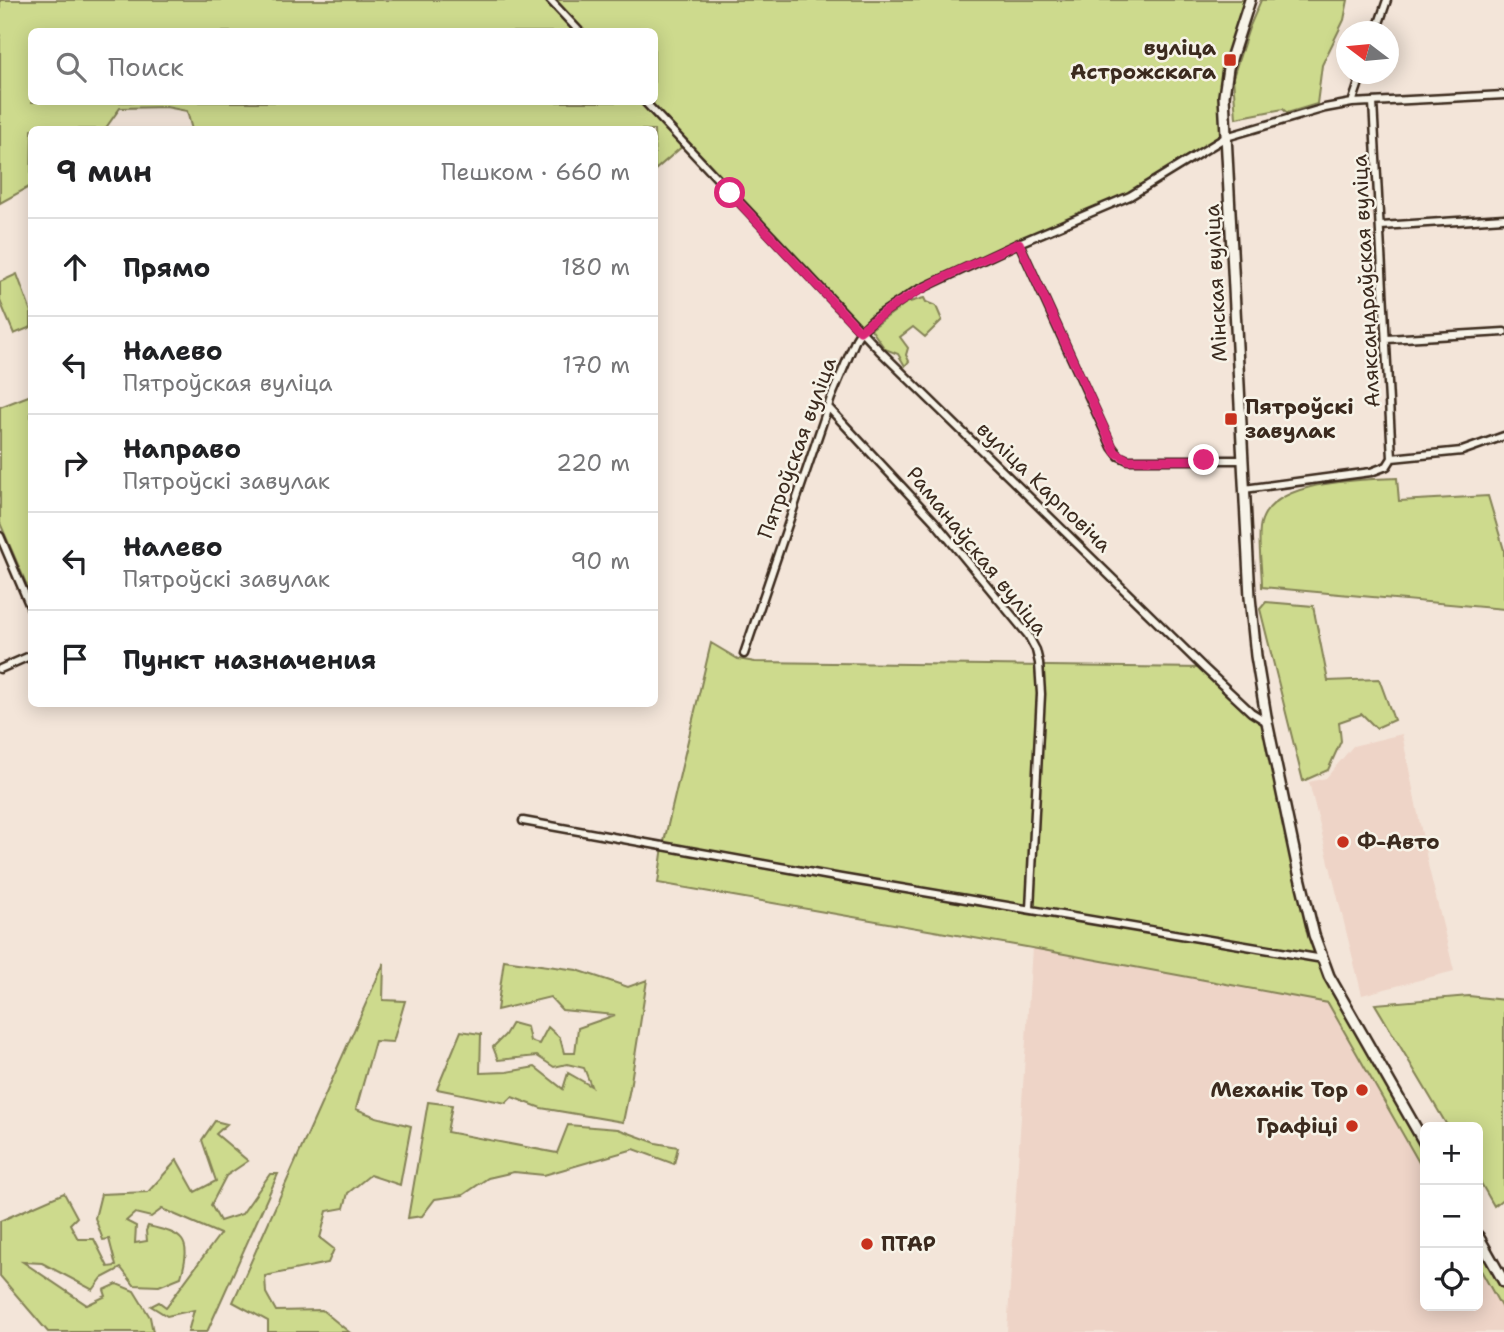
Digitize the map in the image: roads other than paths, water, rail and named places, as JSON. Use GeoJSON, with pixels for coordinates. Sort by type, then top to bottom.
{"type":"FeatureCollection","features":[{"type":"Feature","properties":{"kind":"main road","name":"Мінская вуліца"},"geometry":{"type":"LineString","coordinates":[[1250,0],[1228,68],[1224,96],[1248,569],[1256,656],[1267,722],[1314,935],[1337,992],[1420,1135]]}},
{"type":"Feature","properties":{"kind":"main road"},"geometry":{"type":"LineString","coordinates":[[1483,1245],[1504,1282]]}},
{"type":"Feature","properties":{"kind":"street"},"geometry":{"type":"LineString","coordinates":[[551,0],[576,28]]}},
{"type":"Feature","properties":{"kind":"street"},"geometry":{"type":"LineString","coordinates":[[1380,21],[1387,0]]}},
{"type":"Feature","properties":{"kind":"street"},"geometry":{"type":"LineString","coordinates":[[1352,103],[1359,84]]}},
{"type":"Feature","properties":{"kind":"street","name":"Пятроўская вуліца"},"geometry":{"type":"LineString","coordinates":[[744,654],[828,407],[860,331],[876,317],[914,292],[1019,243],[1130,196],[1226,137],[1302,114],[1352,103],[1504,95]]}},
{"type":"Feature","properties":{"kind":"street","name":"Аляксандраўская вуліца"},"geometry":{"type":"LineString","coordinates":[[1373,102],[1392,458]]}},
{"type":"Feature","properties":{"kind":"street","name":"вуліца Карповіча"},"geometry":{"type":"LineString","coordinates":[[648,105],[860,331],[1204,668],[1251,712],[1267,722]]}},
{"type":"Feature","properties":{"kind":"street"},"geometry":{"type":"LineString","coordinates":[[1381,226],[1504,218]]}},
{"type":"Feature","properties":{"kind":"street"},"geometry":{"type":"LineString","coordinates":[[1019,243],[1112,447],[1119,456],[1128,460],[1243,460]]}},
{"type":"Feature","properties":{"kind":"street"},"geometry":{"type":"LineString","coordinates":[[1387,339],[1504,332]]}},
{"type":"Feature","properties":{"kind":"street","name":"Раманаўская вуліца"},"geometry":{"type":"LineString","coordinates":[[828,407],[934,521],[1028,635],[1036,650],[1041,694],[1030,909]]}},
{"type":"Feature","properties":{"kind":"street"},"geometry":{"type":"LineString","coordinates":[[1244,489],[1371,472],[1387,466],[1392,458],[1462,451],[1504,436]]}},
{"type":"Feature","properties":{"kind":"street"},"geometry":{"type":"LineString","coordinates":[[0,536],[28,602]]}},
{"type":"Feature","properties":{"kind":"street"},"geometry":{"type":"LineString","coordinates":[[0,669],[28,657]]}},
{"type":"Feature","properties":{"kind":"street"},"geometry":{"type":"LineString","coordinates":[[523,821],[841,878],[1323,959]]}},
{"type":"Feature","properties":{"kind":"place","name":"вуліца Астрожскага"},"geometry":{"type":"Point","coordinates":[1230,60]}},
{"type":"Feature","properties":{"kind":"place","name":"Пятроўскі завулак"},"geometry":{"type":"Point","coordinates":[1231,419]}},
{"type":"Feature","properties":{"kind":"place","name":"Ф-Авто"},"geometry":{"type":"Point","coordinates":[1343,842]}},
{"type":"Feature","properties":{"kind":"place","name":"Механік Тор"},"geometry":{"type":"Point","coordinates":[1362,1090]}},
{"type":"Feature","properties":{"kind":"place","name":"Графіці"},"geometry":{"type":"Point","coordinates":[1352,1126]}},
{"type":"Feature","properties":{"kind":"place","name":"ПТАР"},"geometry":{"type":"Point","coordinates":[867,1244]}}]}
